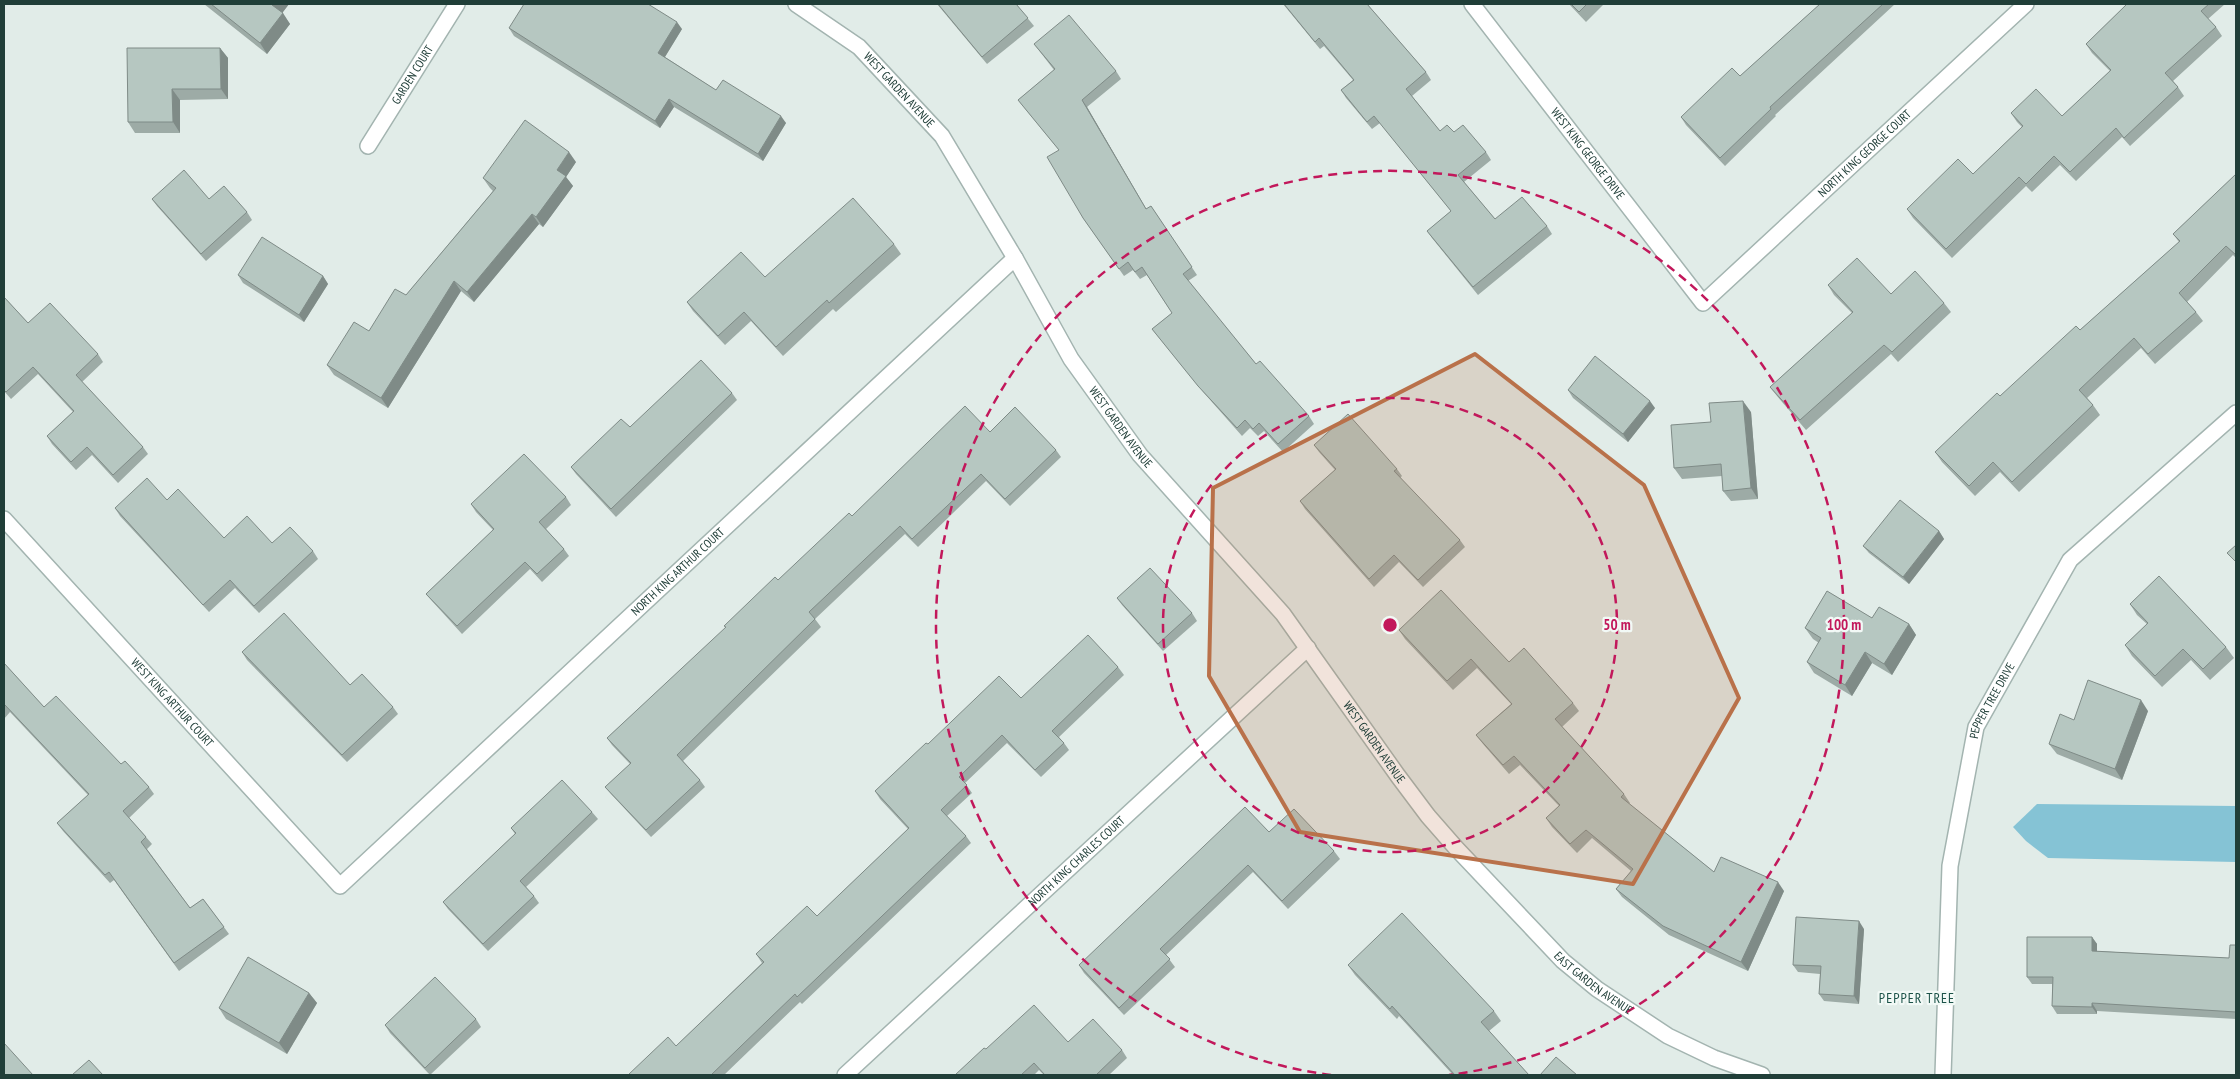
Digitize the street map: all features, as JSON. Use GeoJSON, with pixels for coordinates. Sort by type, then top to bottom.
{"type":"FeatureCollection","features":[{"type":"Feature","properties":{"kind":"street","name":"GARDEN COURT"},"geometry":{"type":"LineString","coordinates":[[368,146],[457,4]]}},
{"type":"Feature","properties":{"kind":"street","name":"WEST GARDEN AVENUE"},"geometry":{"type":"LineString","coordinates":[[796,4],[859,47],[942,136],[1015,258],[1071,359],[1140,455],[1283,614],[1398,776],[1428,816],[1456,848]]}},
{"type":"Feature","properties":{"kind":"street","name":"WEST KING GEORGE DRIVE"},"geometry":{"type":"LineString","coordinates":[[1472,4],[1703,303]]}},
{"type":"Feature","properties":{"kind":"street","name":"NORTH KING GEORGE COURT"},"geometry":{"type":"LineString","coordinates":[[1703,303],[2026,4]]}},
{"type":"Feature","properties":{"kind":"street","name":"NORTH KING ARTHUR COURT"},"geometry":{"type":"LineString","coordinates":[[340,886],[1015,258]]}},
{"type":"Feature","properties":{"kind":"street","name":"PEPPER TREE DRIVE"},"geometry":{"type":"LineString","coordinates":[[1944,1075],[1950,866],[1976,727],[2070,560],[2236,413]]}},
{"type":"Feature","properties":{"kind":"street","name":"WEST KING ARTHUR COURT"},"geometry":{"type":"LineString","coordinates":[[4,519],[340,886]]}},
{"type":"Feature","properties":{"kind":"street","name":"NORTH KING CHARLES COURT"},"geometry":{"type":"LineString","coordinates":[[845,1075],[1308,648]]}},
{"type":"Feature","properties":{"kind":"street","name":"EAST GARDEN AVENUE"},"geometry":{"type":"LineString","coordinates":[[1456,848],[1563,961],[1597,989],[1668,1036],[1714,1058],[1762,1075]]}},
{"type":"Feature","properties":{"kind":"highlighted area"},"geometry":{"type":"Polygon","coordinates":[[[1475,354],[1644,485],[1739,698],[1633,884],[1300,832],[1209,676],[1213,488],[1475,354]]]}},
{"type":"Feature","properties":{"kind":"water"},"geometry":{"type":"Polygon","coordinates":[[[2037,804],[2236,806],[2236,862],[2048,858],[2026,841],[2013,827],[2037,804]]]}},
{"type":"Feature","properties":{"kind":"building"},"geometry":{"type":"Polygon","coordinates":[[[211,4],[273,4],[283,13],[260,43],[211,4]]]}},
{"type":"Feature","properties":{"kind":"building"},"geometry":{"type":"Polygon","coordinates":[[[524,4],[648,4],[677,22],[658,53],[716,90],[723,80],[781,116],[758,154],[669,99],[655,121],[509,28],[524,4]]]}},
{"type":"Feature","properties":{"kind":"building"},"geometry":{"type":"Polygon","coordinates":[[[938,4],[1016,4],[1028,18],[982,57],[938,4]]]}},
{"type":"Feature","properties":{"kind":"building"},"geometry":{"type":"Polygon","coordinates":[[[1284,4],[1367,4],[1426,72],[1406,89],[1440,131],[1447,125],[1454,132],[1463,125],[1486,152],[1458,175],[1495,219],[1522,197],[1547,226],[1473,287],[1427,231],[1451,211],[1374,116],[1367,122],[1341,90],[1354,80],[1319,38],[1315,42],[1284,4]]]}},
{"type":"Feature","properties":{"kind":"building"},"geometry":{"type":"Polygon","coordinates":[[[1571,4],[1587,4],[1579,12],[1571,4]]]}},
{"type":"Feature","properties":{"kind":"building"},"geometry":{"type":"Polygon","coordinates":[[[1820,4],[1883,4],[1770,107],[1771,109],[1720,158],[1681,117],[1732,68],[1740,76],[1820,4]]]}},
{"type":"Feature","properties":{"kind":"building"},"geometry":{"type":"Polygon","coordinates":[[[2127,4],[2209,4],[2201,11],[2216,27],[2165,73],[2178,87],[2124,138],[2116,128],[2070,172],[2054,156],[2026,184],[2019,177],[1946,249],[1907,209],[1958,159],[1973,174],[2023,126],[2011,113],[2036,89],[2062,116],[2111,70],[2086,44],[2127,4]]]}},
{"type":"Feature","properties":{"kind":"building"},"geometry":{"type":"Polygon","coordinates":[[[1069,15],[1116,71],[1082,100],[1146,209],[1151,206],[1192,267],[1183,274],[1256,364],[1260,361],[1309,416],[1278,444],[1259,423],[1253,429],[1245,420],[1237,428],[1198,386],[1152,329],[1172,313],[1142,267],[1135,272],[1128,262],[1119,269],[1083,218],[1047,157],[1059,150],[1018,100],[1055,69],[1034,44],[1069,15]]]}},
{"type":"Feature","properties":{"kind":"building"},"geometry":{"type":"Polygon","coordinates":[[[127,48],[220,48],[221,89],[172,89],[173,122],[128,122],[127,48]]]}},
{"type":"Feature","properties":{"kind":"building"},"geometry":{"type":"Polygon","coordinates":[[[525,120],[569,152],[557,170],[566,176],[536,217],[532,214],[467,292],[454,281],[381,398],[327,365],[354,322],[369,331],[395,289],[406,295],[496,188],[483,178],[525,120]]]}},
{"type":"Feature","properties":{"kind":"building"},"geometry":{"type":"Polygon","coordinates":[[[184,170],[209,199],[224,186],[247,212],[201,254],[152,199],[184,170]]]}},
{"type":"Feature","properties":{"kind":"building"},"geometry":{"type":"Polygon","coordinates":[[[2236,174],[2236,255],[2226,246],[2179,293],[2196,312],[2148,354],[2134,338],[2079,390],[2093,405],[2012,482],[1993,462],[1969,486],[1935,452],[1997,393],[2000,396],[2076,326],[2080,330],[2180,241],[2173,234],[2236,174]]]}},
{"type":"Feature","properties":{"kind":"building"},"geometry":{"type":"Polygon","coordinates":[[[853,198],[894,244],[829,303],[827,300],[776,347],[744,312],[718,336],[687,302],[741,252],[765,277],[853,198]]]}},
{"type":"Feature","properties":{"kind":"building"},"geometry":{"type":"Polygon","coordinates":[[[262,237],[323,276],[299,315],[238,275],[262,237]]]}},
{"type":"Feature","properties":{"kind":"building"},"geometry":{"type":"Polygon","coordinates":[[[1857,258],[1891,294],[1915,271],[1944,303],[1892,352],[1884,345],[1800,420],[1770,387],[1853,312],[1828,285],[1857,258]]]}},
{"type":"Feature","properties":{"kind":"building"},"geometry":{"type":"Polygon","coordinates":[[[4,297],[28,323],[50,303],[98,354],[76,375],[143,447],[113,475],[87,447],[71,462],[47,436],[74,411],[33,367],[6,392],[4,390],[4,297]]]}},
{"type":"Feature","properties":{"kind":"building"},"geometry":{"type":"Polygon","coordinates":[[[1595,356],[1650,401],[1623,434],[1568,390],[1595,356]]]}},
{"type":"Feature","properties":{"kind":"building"},"geometry":{"type":"Polygon","coordinates":[[[701,360],[732,393],[611,509],[571,467],[621,419],[630,427],[701,360]]]}},
{"type":"Feature","properties":{"kind":"building"},"geometry":{"type":"Polygon","coordinates":[[[1743,401],[1751,488],[1723,491],[1721,464],[1674,468],[1671,425],[1711,422],[1709,403],[1743,401]]]}},
{"type":"Feature","properties":{"kind":"building"},"geometry":{"type":"Polygon","coordinates":[[[965,406],[990,432],[1015,407],[1056,450],[1005,499],[981,474],[912,539],[900,526],[809,612],[815,619],[677,755],[700,780],[646,830],[605,787],[631,763],[607,738],[726,627],[724,626],[775,577],[778,580],[849,513],[852,516],[965,406]]]}},
{"type":"Feature","properties":{"kind":"building"},"geometry":{"type":"Polygon","coordinates":[[[1348,414],[1397,469],[1394,471],[1460,540],[1418,580],[1394,555],[1369,579],[1300,501],[1336,469],[1314,445],[1348,414]]]}},
{"type":"Feature","properties":{"kind":"building"},"geometry":{"type":"Polygon","coordinates":[[[524,454],[566,497],[539,522],[564,549],[537,574],[525,562],[457,626],[426,594],[494,529],[471,504],[524,454]]]}},
{"type":"Feature","properties":{"kind":"building"},"geometry":{"type":"Polygon","coordinates":[[[147,478],[167,500],[178,489],[224,538],[247,516],[272,543],[290,527],[313,551],[254,606],[230,580],[203,605],[115,508],[147,478]]]}},
{"type":"Feature","properties":{"kind":"building"},"geometry":{"type":"Polygon","coordinates":[[[1900,500],[1939,531],[1903,577],[1863,546],[1900,500]]]}},
{"type":"Feature","properties":{"kind":"building"},"geometry":{"type":"Polygon","coordinates":[[[2236,545],[2236,562],[2227,553],[2236,545]]]}},
{"type":"Feature","properties":{"kind":"building"},"geometry":{"type":"Polygon","coordinates":[[[1150,568],[1192,613],[1158,644],[1117,598],[1150,568]]]}},
{"type":"Feature","properties":{"kind":"building"},"geometry":{"type":"Polygon","coordinates":[[[2159,576],[2226,647],[2203,669],[2183,649],[2155,676],[2125,645],[2148,623],[2130,604],[2159,576]]]}},
{"type":"Feature","properties":{"kind":"building"},"geometry":{"type":"Polygon","coordinates":[[[1441,590],[1509,662],[1524,648],[1573,703],[1555,719],[1624,794],[1621,797],[1714,872],[1721,857],[1778,882],[1741,962],[1663,926],[1616,889],[1633,869],[1586,830],[1570,844],[1546,818],[1560,805],[1514,756],[1503,765],[1476,735],[1512,704],[1471,659],[1447,681],[1399,630],[1441,590]]]}},
{"type":"Feature","properties":{"kind":"building"},"geometry":{"type":"Polygon","coordinates":[[[1827,591],[1872,618],[1879,607],[1909,624],[1884,664],[1865,652],[1845,685],[1807,662],[1821,638],[1805,628],[1827,591]]]}},
{"type":"Feature","properties":{"kind":"building"},"geometry":{"type":"Polygon","coordinates":[[[284,613],[350,685],[362,674],[393,707],[342,755],[242,652],[284,613]]]}},
{"type":"Feature","properties":{"kind":"building"},"geometry":{"type":"Polygon","coordinates":[[[1088,635],[1118,667],[1052,731],[1064,743],[1035,770],[1002,735],[959,777],[967,785],[941,810],[966,836],[797,997],[795,994],[711,1075],[628,1075],[668,1037],[676,1046],[764,962],[756,954],[807,906],[817,916],[909,828],[875,791],[926,743],[928,744],[999,676],[1021,698],[1088,635]]]}},
{"type":"Feature","properties":{"kind":"building"},"geometry":{"type":"Polygon","coordinates":[[[4,663],[44,707],[56,696],[121,764],[125,761],[149,787],[123,811],[146,837],[141,842],[190,908],[203,899],[224,927],[174,963],[109,872],[105,875],[57,823],[89,794],[4,706],[4,663]]]}},
{"type":"Feature","properties":{"kind":"building"},"geometry":{"type":"Polygon","coordinates":[[[2088,680],[2141,700],[2115,769],[2049,744],[2060,714],[2074,720],[2088,680]]]}},
{"type":"Feature","properties":{"kind":"building"},"geometry":{"type":"Polygon","coordinates":[[[562,780],[592,812],[520,881],[534,896],[483,944],[443,902],[516,833],[511,828],[562,780]]]}},
{"type":"Feature","properties":{"kind":"building"},"geometry":{"type":"Polygon","coordinates":[[[1245,807],[1269,832],[1294,809],[1334,851],[1282,901],[1248,865],[1160,949],[1170,959],[1119,1008],[1079,965],[1245,807]]]}},
{"type":"Feature","properties":{"kind":"building"},"geometry":{"type":"Polygon","coordinates":[[[1402,913],[1494,1011],[1481,1022],[1529,1075],[1455,1075],[1392,1006],[1390,1009],[1348,965],[1402,913]]]}},
{"type":"Feature","properties":{"kind":"building"},"geometry":{"type":"Polygon","coordinates":[[[1796,917],[1859,921],[1854,996],[1819,994],[1821,966],[1793,965],[1796,917]]]}},
{"type":"Feature","properties":{"kind":"building"},"geometry":{"type":"Polygon","coordinates":[[[2027,937],[2092,937],[2092,951],[2229,958],[2230,945],[2236,945],[2236,1012],[2092,1003],[2092,1007],[2052,1006],[2053,977],[2027,977],[2027,937]]]}},
{"type":"Feature","properties":{"kind":"building"},"geometry":{"type":"Polygon","coordinates":[[[248,957],[309,993],[279,1043],[219,1008],[248,957]]]}},
{"type":"Feature","properties":{"kind":"building"},"geometry":{"type":"Polygon","coordinates":[[[435,977],[476,1019],[425,1068],[385,1025],[435,977]]]}},
{"type":"Feature","properties":{"kind":"building"},"geometry":{"type":"Polygon","coordinates":[[[1034,1005],[1068,1042],[1093,1019],[1122,1050],[1096,1075],[1045,1075],[1034,1063],[1021,1075],[955,1075],[984,1048],[986,1049],[1034,1005]]]}},
{"type":"Feature","properties":{"kind":"building"},"geometry":{"type":"Polygon","coordinates":[[[4,1043],[33,1075],[4,1075],[4,1043]]]}},
{"type":"Feature","properties":{"kind":"building"},"geometry":{"type":"Polygon","coordinates":[[[1556,1057],[1577,1075],[1540,1075],[1556,1057]]]}},
{"type":"Feature","properties":{"kind":"building"},"geometry":{"type":"Polygon","coordinates":[[[89,1060],[103,1075],[72,1075],[89,1060]]]}},
{"type":"Feature","properties":{"kind":"district","name":"PEPPER TREE"},"geometry":{"type":"Point","coordinates":[1917,998]}}]}
